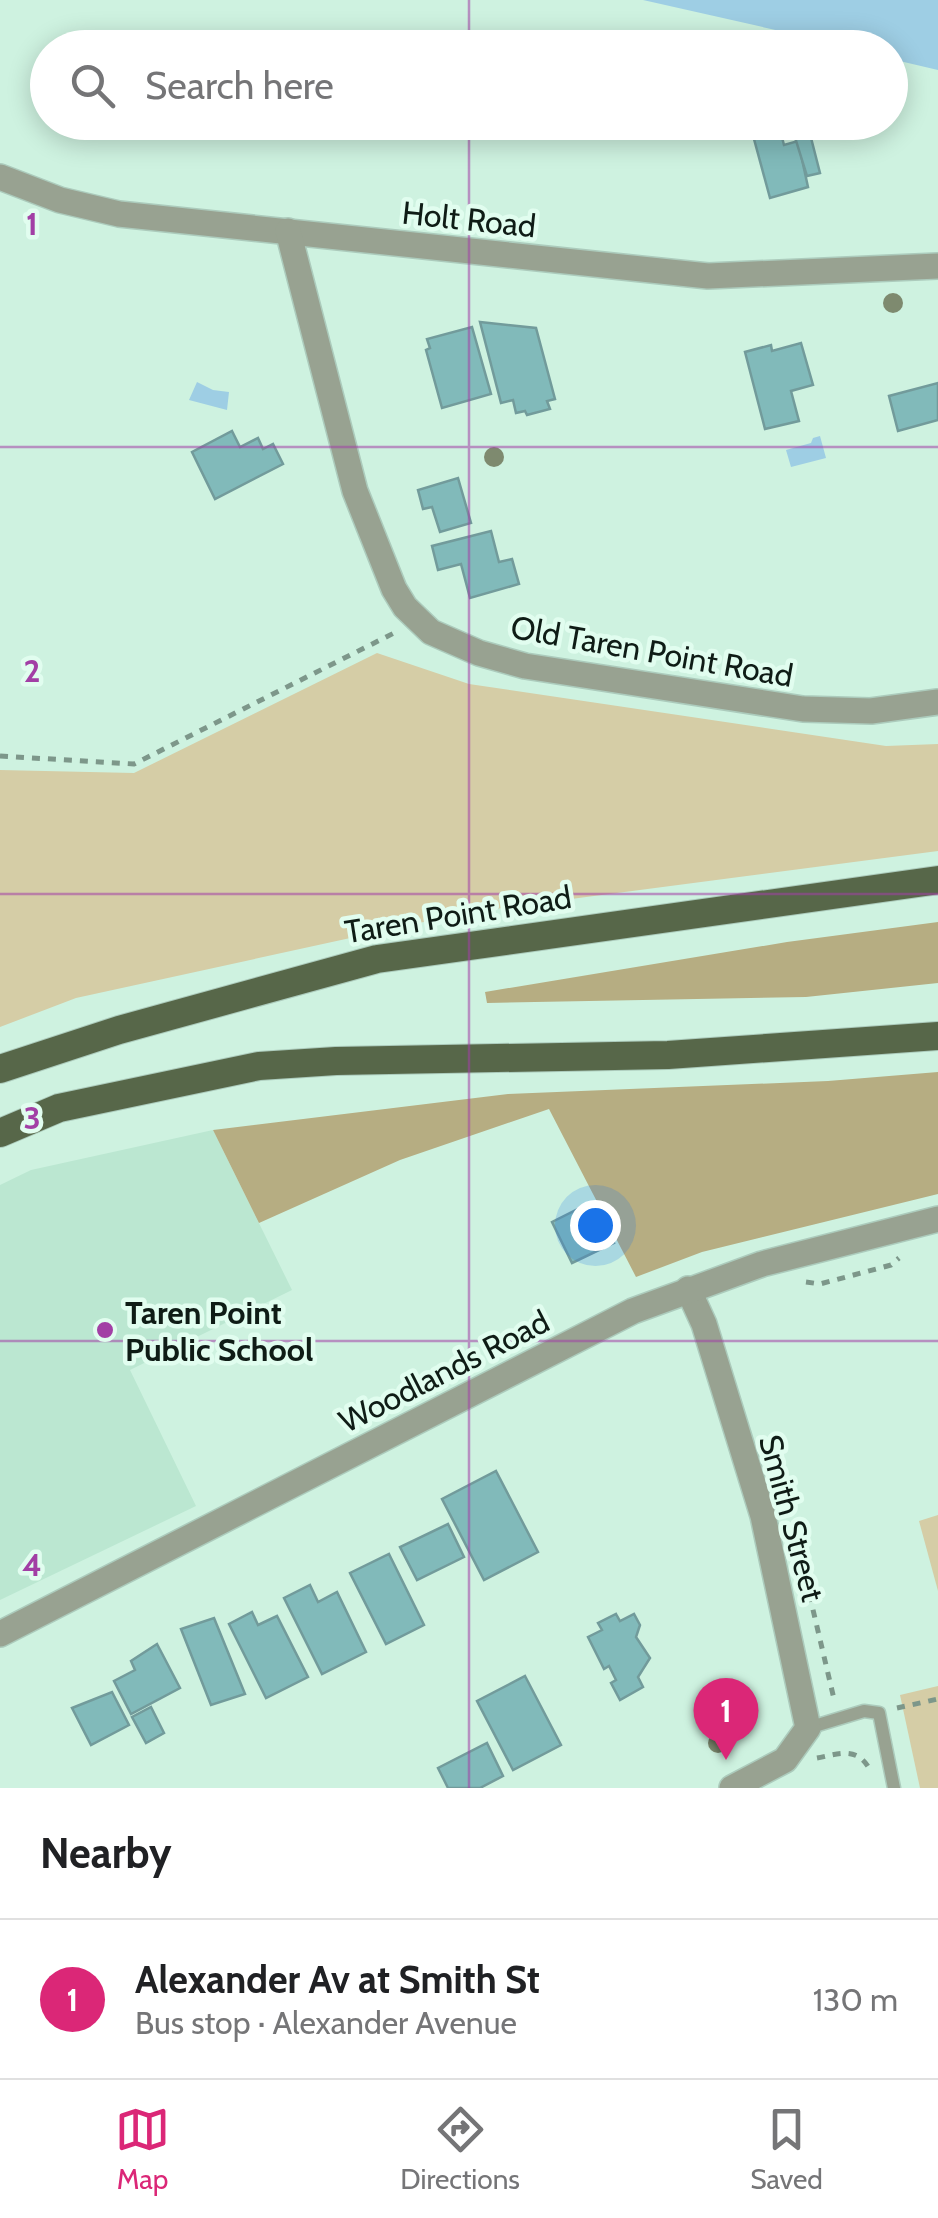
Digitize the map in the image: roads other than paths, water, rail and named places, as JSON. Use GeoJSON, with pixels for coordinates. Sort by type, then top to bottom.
{"type":"FeatureCollection","features":[{"type":"Feature","properties":{"kind":"main road","name":"Taren Point Road"},"geometry":{"type":"LineString","coordinates":[[0,1069],[119,1030],[377,959],[938,880]]}},
{"type":"Feature","properties":{"kind":"main road"},"geometry":{"type":"LineString","coordinates":[[0,1134],[60,1108],[259,1066],[353,1060],[668,1055],[938,1036]]}},
{"type":"Feature","properties":{"kind":"street","name":"Holt Road"},"geometry":{"type":"LineString","coordinates":[[0,178],[60,200],[119,214],[708,276],[938,266]]}},
{"type":"Feature","properties":{"kind":"street","name":"Old Taren Point Road"},"geometry":{"type":"LineString","coordinates":[[288,232],[355,492],[394,589],[404,607],[431,632],[466,648],[525,666],[784,706],[860,711],[938,702]]}},
{"type":"Feature","properties":{"kind":"street","name":"Woodlands Road"},"geometry":{"type":"LineString","coordinates":[[0,1634],[633,1311],[762,1264],[938,1219]]}},
{"type":"Feature","properties":{"kind":"street","name":"Smith Street"},"geometry":{"type":"LineString","coordinates":[[688,1289],[704,1324],[763,1516],[808,1728]]}},
{"type":"Feature","properties":{"kind":"street"},"geometry":{"type":"LineString","coordinates":[[732,1788],[784,1760],[808,1728]]}},
{"type":"Feature","properties":{"kind":"lane"},"geometry":{"type":"LineString","coordinates":[[808,1728],[864,1711],[879,1713],[894,1788]]}},
{"type":"Feature","properties":{"kind":"water"},"geometry":{"type":"Polygon","coordinates":[[[643,0],[938,0],[938,70],[908,63],[908,30],[776,30],[643,0]]]}},
{"type":"Feature","properties":{"kind":"water"},"geometry":{"type":"Polygon","coordinates":[[[197,382],[229,392],[227,410],[189,400],[197,382]]]}},
{"type":"Feature","properties":{"kind":"water"},"geometry":{"type":"Polygon","coordinates":[[[820,436],[826,458],[791,467],[786,450],[811,443],[820,436]]]}},
{"type":"Feature","properties":{"kind":"place","name":"Taren Point Public School"},"geometry":{"type":"Point","coordinates":[105,1330]}},
{"type":"Feature","properties":{"kind":"place","name":"Alexander Av at Smith St"},"geometry":{"type":"Point","coordinates":[726,1760]}}]}
